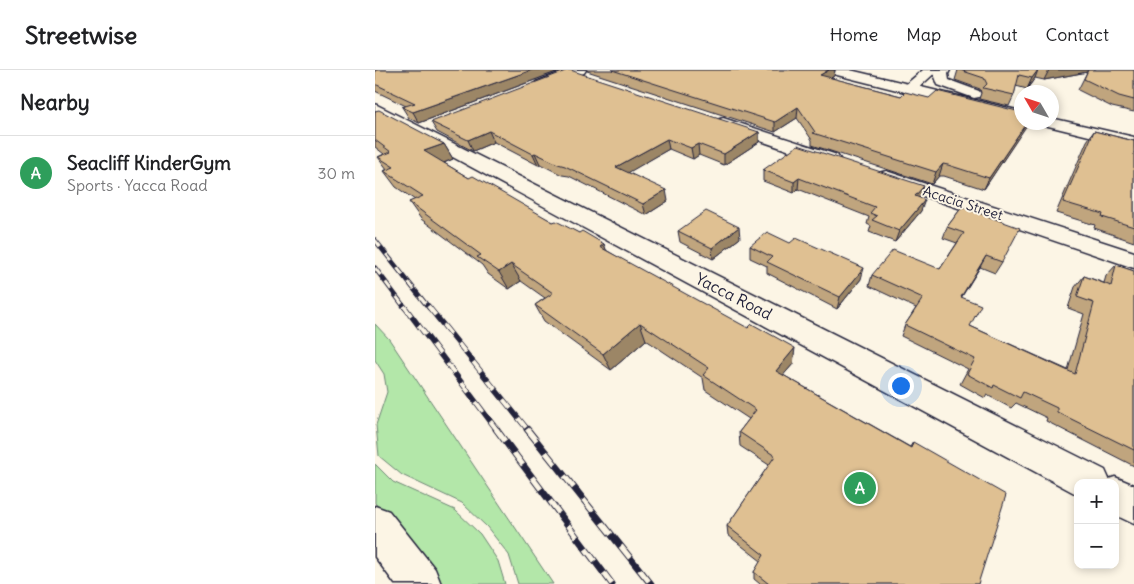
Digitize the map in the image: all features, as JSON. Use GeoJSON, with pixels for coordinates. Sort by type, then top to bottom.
{"type":"FeatureCollection","features":[{"type":"Feature","properties":{"kind":"street"},"geometry":{"type":"LineString","coordinates":[[834,70],[909,79],[931,70]]}},
{"type":"Feature","properties":{"kind":"street"},"geometry":{"type":"LineString","coordinates":[[863,70],[909,79],[1014,114]]}},
{"type":"Feature","properties":{"kind":"street"},"geometry":{"type":"LineString","coordinates":[[874,70],[1014,105]]}},
{"type":"Feature","properties":{"kind":"street"},"geometry":{"type":"LineString","coordinates":[[909,79],[927,70]]}},
{"type":"Feature","properties":{"kind":"street"},"geometry":{"type":"LineString","coordinates":[[943,70],[941,74],[943,82],[1003,103]]}},
{"type":"Feature","properties":{"kind":"street"},"geometry":{"type":"LineString","coordinates":[[527,90],[576,73]]}},
{"type":"Feature","properties":{"kind":"street","name":"Yacca Road"},"geometry":{"type":"LineString","coordinates":[[375,109],[427,128],[1085,479]]}},
{"type":"Feature","properties":{"kind":"street"},"geometry":{"type":"LineString","coordinates":[[703,116],[844,163]]}},
{"type":"Feature","properties":{"kind":"street"},"geometry":{"type":"LineString","coordinates":[[1059,116],[1134,133]]}},
{"type":"Feature","properties":{"kind":"street"},"geometry":{"type":"LineString","coordinates":[[1059,124],[1134,142]]}},
{"type":"Feature","properties":{"kind":"street","name":"Acacia Street"},"geometry":{"type":"LineString","coordinates":[[872,173],[1134,260]]}},
{"type":"Feature","properties":{"kind":"street"},"geometry":{"type":"LineString","coordinates":[[1119,497],[1134,505]]}},
{"type":"Feature","properties":{"kind":"street"},"geometry":{"type":"LineString","coordinates":[[375,525],[420,584]]}},
{"type":"Feature","properties":{"kind":"green space"},"geometry":{"type":"Polygon","coordinates":[[[375,324],[389,339],[553,584],[518,584],[509,555],[487,527],[462,503],[402,475],[379,456],[376,425],[387,392],[384,374],[375,360],[375,324]]]}},
{"type":"Feature","properties":{"kind":"green space"},"geometry":{"type":"Polygon","coordinates":[[[375,464],[393,482],[455,510],[480,534],[498,561],[505,584],[439,584],[375,503],[375,464]]]}},
{"type":"Feature","properties":{"kind":"building"},"geometry":{"type":"Polygon","coordinates":[[[375,70],[532,70],[413,112],[402,107],[415,103],[375,84],[375,70]]]}},
{"type":"Feature","properties":{"kind":"building"},"geometry":{"type":"Polygon","coordinates":[[[568,70],[759,132],[724,154],[698,144],[691,148],[667,139],[616,167],[666,190],[643,204],[565,166],[535,153],[533,154],[489,131],[468,140],[431,122],[568,70]]]}},
{"type":"Feature","properties":{"kind":"building"},"geometry":{"type":"Polygon","coordinates":[[[612,70],[829,70],[820,75],[901,96],[905,92],[929,98],[937,91],[1014,110],[1014,130],[1022,130],[989,178],[943,164],[936,172],[813,133],[815,132],[798,107],[775,122],[612,70]]]}},
{"type":"Feature","properties":{"kind":"building"},"geometry":{"type":"Polygon","coordinates":[[[960,70],[1038,70],[1032,78],[1019,75],[1016,85],[1014,85],[1014,95],[983,88],[987,84],[984,78],[960,70]]]}},
{"type":"Feature","properties":{"kind":"building"},"geometry":{"type":"Polygon","coordinates":[[[1088,70],[1134,70],[1134,100],[1119,96],[1084,79],[1088,70]]]}},
{"type":"Feature","properties":{"kind":"building"},"geometry":{"type":"Polygon","coordinates":[[[379,110],[444,144],[424,151],[469,178],[473,176],[553,222],[556,221],[579,233],[582,231],[604,244],[600,247],[748,328],[752,324],[795,348],[776,371],[911,448],[913,442],[1006,495],[978,584],[769,584],[754,572],[764,555],[727,526],[775,456],[739,432],[756,410],[703,375],[709,368],[640,323],[603,354],[535,305],[553,293],[511,264],[499,272],[477,257],[481,255],[409,202],[423,196],[384,171],[394,167],[378,157],[391,152],[375,140],[375,111],[379,110]]]}},
{"type":"Feature","properties":{"kind":"building"},"geometry":{"type":"Polygon","coordinates":[[[1094,131],[1134,141],[1134,227],[1102,217],[1103,214],[1063,202],[1094,131]]]}},
{"type":"Feature","properties":{"kind":"building"},"geometry":{"type":"Polygon","coordinates":[[[798,145],[924,186],[915,196],[925,200],[899,231],[872,220],[877,216],[870,213],[875,207],[799,178],[794,182],[763,170],[798,145]]]}},
{"type":"Feature","properties":{"kind":"building"},"geometry":{"type":"Polygon","coordinates":[[[962,207],[1020,228],[1002,262],[986,256],[961,297],[981,305],[970,326],[1075,374],[1094,303],[1077,297],[1084,276],[1111,286],[1116,265],[1134,271],[1134,450],[1057,412],[1057,408],[1023,392],[1020,398],[994,385],[993,388],[967,374],[975,359],[905,325],[923,298],[872,275],[893,250],[940,269],[964,233],[947,227],[962,207]]]}},
{"type":"Feature","properties":{"kind":"building"},"geometry":{"type":"Polygon","coordinates":[[[706,211],[739,227],[712,248],[678,231],[706,211]]]}},
{"type":"Feature","properties":{"kind":"building"},"geometry":{"type":"Polygon","coordinates":[[[767,232],[790,243],[796,238],[864,268],[840,297],[767,262],[772,257],[750,246],[767,232]]]}},
{"type":"Feature","properties":{"kind":"railway"},"geometry":{"type":"LineString","coordinates":[[375,240],[429,308]]}},
{"type":"Feature","properties":{"kind":"railway"},"geometry":{"type":"LineString","coordinates":[[375,268],[405,308]]}},
{"type":"Feature","properties":{"kind":"railway"},"geometry":{"type":"LineString","coordinates":[[404,306],[497,430]]}},
{"type":"Feature","properties":{"kind":"railway"},"geometry":{"type":"LineString","coordinates":[[428,306],[528,430]]}},
{"type":"Feature","properties":{"kind":"railway"},"geometry":{"type":"LineString","coordinates":[[496,429],[612,584]]}},
{"type":"Feature","properties":{"kind":"railway"},"geometry":{"type":"LineString","coordinates":[[527,429],[651,584]]}},
{"type":"Feature","properties":{"kind":"place","name":"Seacliff KinderGym"},"geometry":{"type":"Point","coordinates":[860,488]}}]}
